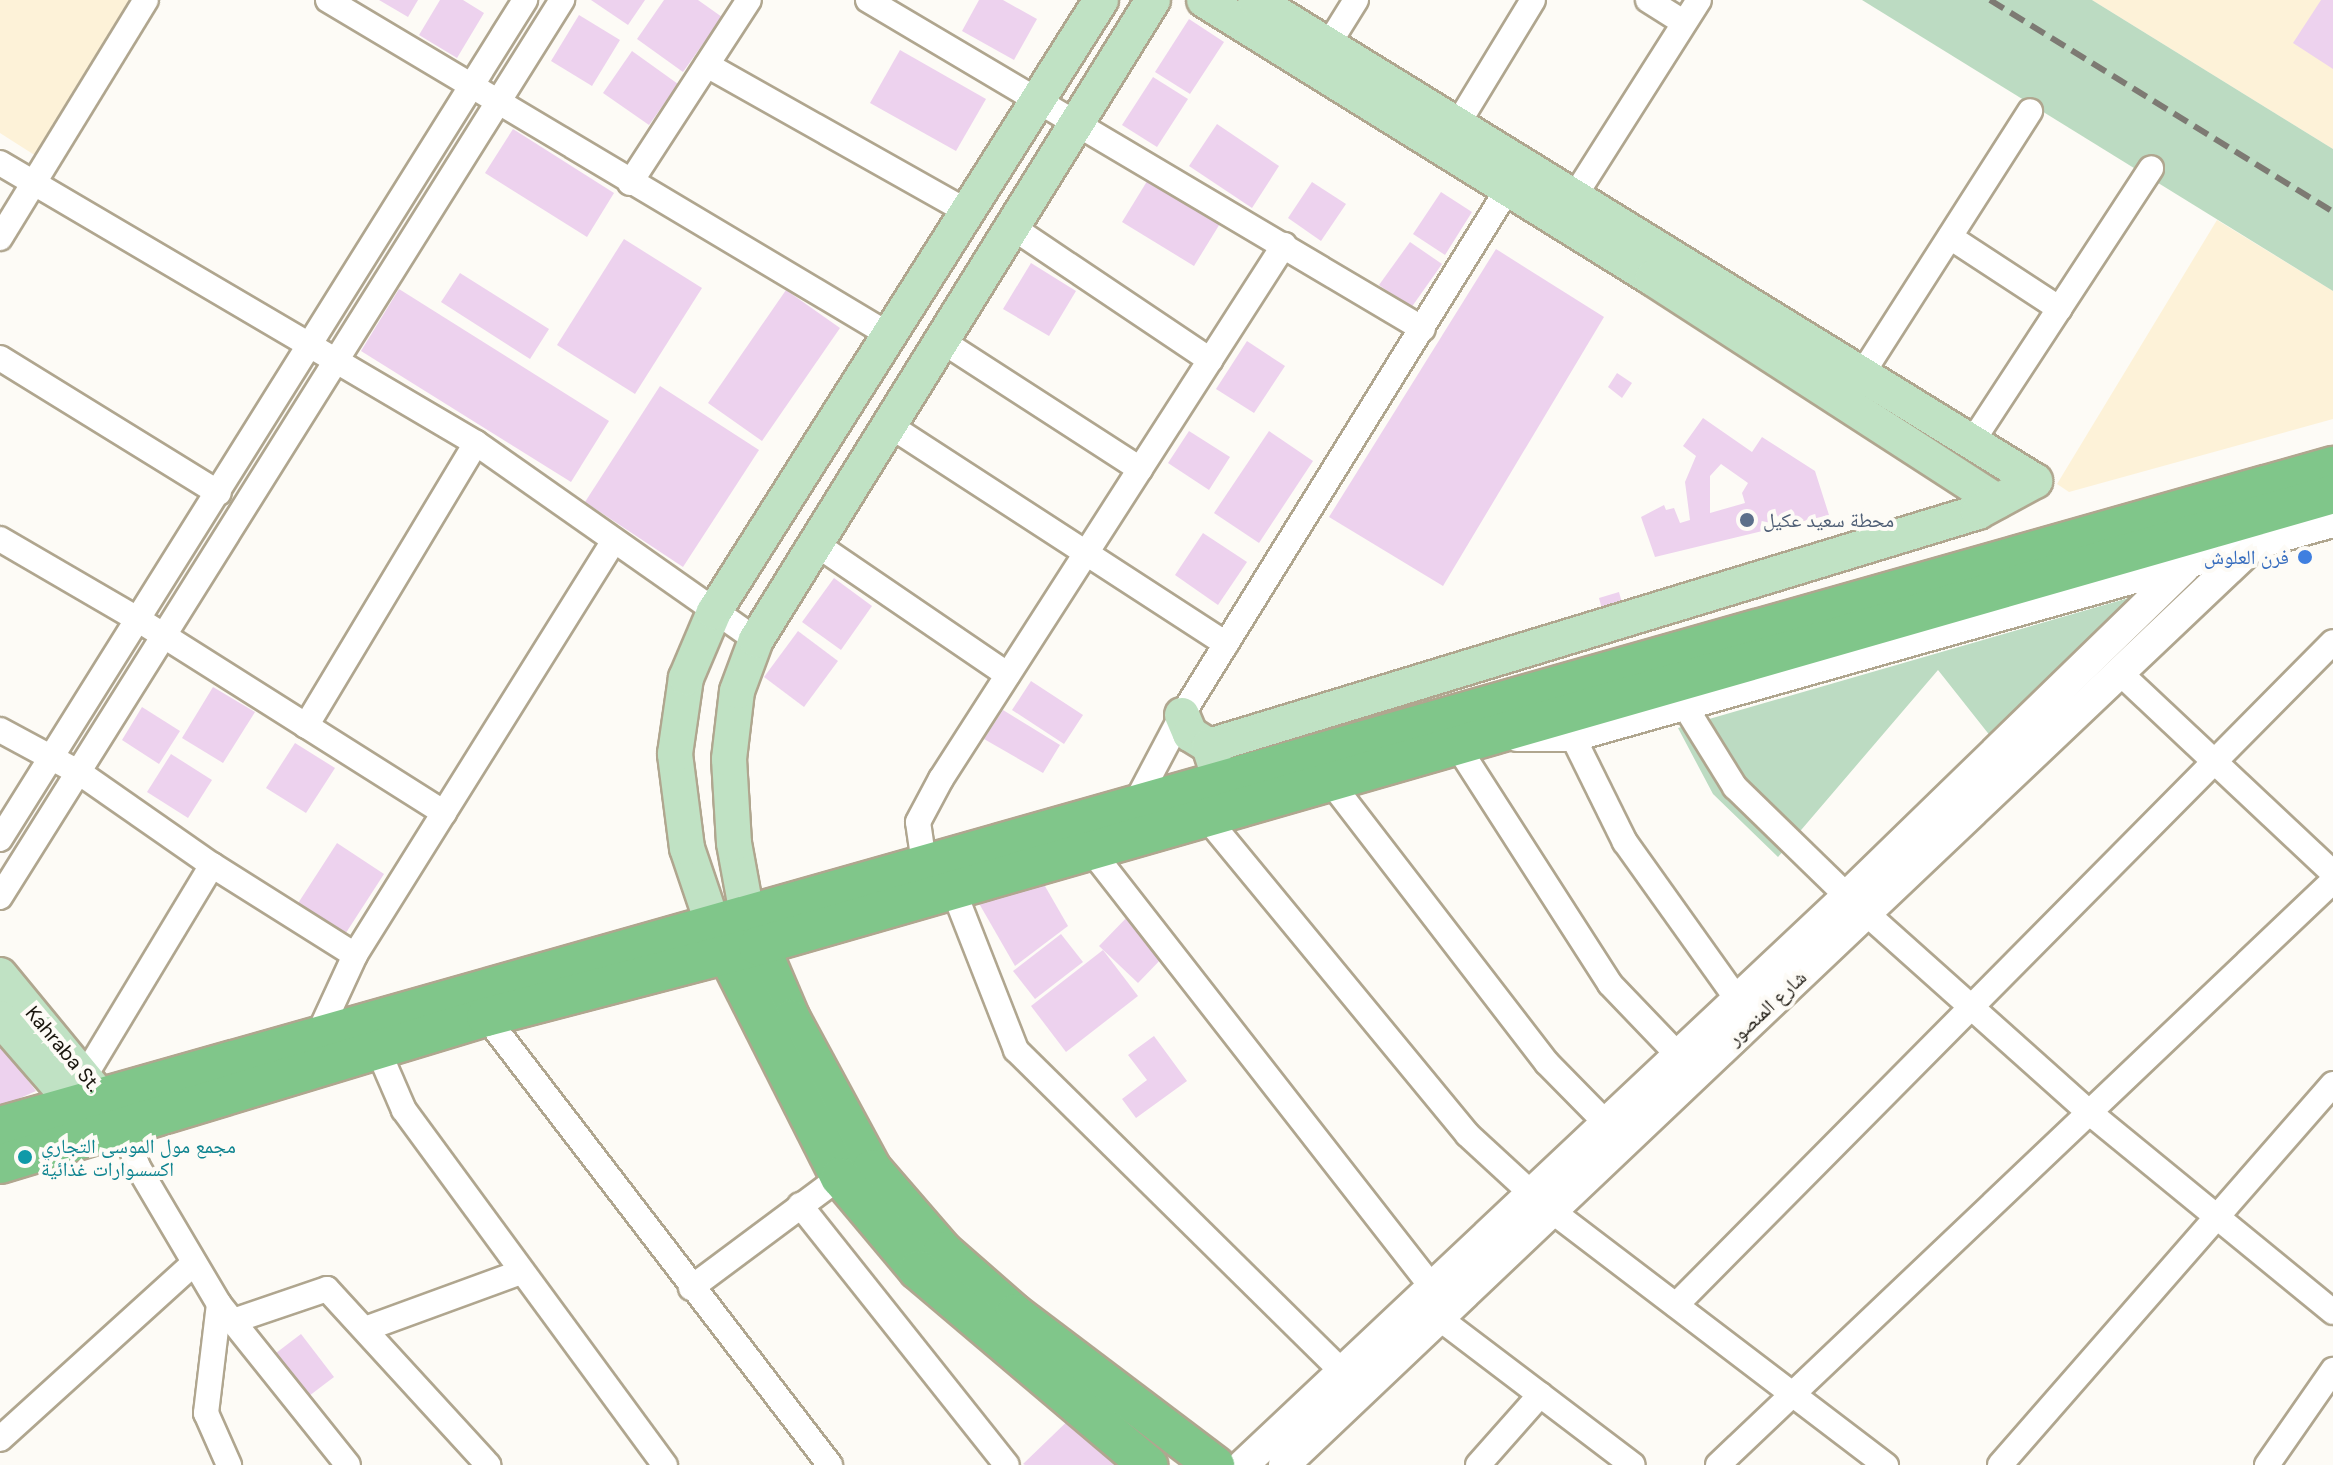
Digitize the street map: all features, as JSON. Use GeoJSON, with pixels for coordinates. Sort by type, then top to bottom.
{"type":"FeatureCollection","features":[{"type":"Feature","properties":{"kind":"main road"},"geometry":{"type":"LineString","coordinates":[[1101,0],[714,612],[686,678],[675,754],[687,848],[872,1169],[943,1251],[1015,1314],[1215,1465]]}},
{"type":"Feature","properties":{"kind":"main road"},"geometry":{"type":"LineString","coordinates":[[1148,1465],[918,1270],[840,1177],[735,934],[729,759],[737,691],[756,640],[1153,0]]}},
{"type":"Feature","properties":{"kind":"main road"},"geometry":{"type":"LineString","coordinates":[[1204,0],[1509,187],[1997,501]]}},
{"type":"Feature","properties":{"kind":"main road"},"geometry":{"type":"LineString","coordinates":[[0,1126],[378,1050],[486,1017],[735,934],[924,863],[1135,804],[1215,763],[1963,517],[2035,481],[1255,0]]}},
{"type":"Feature","properties":{"kind":"main road"},"geometry":{"type":"LineString","coordinates":[[1215,763],[1553,716],[2333,466]]}},
{"type":"Feature","properties":{"kind":"main road"},"geometry":{"type":"LineString","coordinates":[[0,1164],[98,1107],[319,1033],[735,934],[953,889],[2333,494]]}},
{"type":"Feature","properties":{"kind":"main road"},"geometry":{"type":"LineString","coordinates":[[1182,715],[1190,734],[1215,763]]}},
{"type":"Feature","properties":{"kind":"main road","name":"Kahraba St."},"geometry":{"type":"LineString","coordinates":[[0,975],[98,1107]]}},
{"type":"Feature","properties":{"kind":"main road","name":"Kahraba St."},"geometry":{"type":"LineString","coordinates":[[0,1018],[98,1107]]}},
{"type":"Feature","properties":{"kind":"street"},"geometry":{"type":"LineString","coordinates":[[0,238],[146,0]]}},
{"type":"Feature","properties":{"kind":"street"},"geometry":{"type":"LineString","coordinates":[[328,0],[496,104],[891,336]]}},
{"type":"Feature","properties":{"kind":"street"},"geometry":{"type":"LineString","coordinates":[[0,839],[525,0]]}},
{"type":"Feature","properties":{"kind":"street"},"geometry":{"type":"LineString","coordinates":[[0,897],[80,773],[333,360],[562,0]]}},
{"type":"Feature","properties":{"kind":"street"},"geometry":{"type":"LineString","coordinates":[[630,183],[749,0]]}},
{"type":"Feature","properties":{"kind":"street"},"geometry":{"type":"LineString","coordinates":[[868,0],[1037,102],[1078,121],[1423,329]]}},
{"type":"Feature","properties":{"kind":"street"},"geometry":{"type":"LineString","coordinates":[[1328,45],[1356,0]]}},
{"type":"Feature","properties":{"kind":"street"},"geometry":{"type":"LineString","coordinates":[[1457,125],[1533,0]]}},
{"type":"Feature","properties":{"kind":"street"},"geometry":{"type":"LineString","coordinates":[[1648,0],[1683,22]]}},
{"type":"Feature","properties":{"kind":"street"},"geometry":{"type":"LineString","coordinates":[[1574,197],[1699,0]]}},
{"type":"Feature","properties":{"kind":"street"},"geometry":{"type":"LineString","coordinates":[[707,65],[968,212]]}},
{"type":"Feature","properties":{"kind":"street"},"geometry":{"type":"LineString","coordinates":[[1862,374],[2030,111]]}},
{"type":"Feature","properties":{"kind":"street"},"geometry":{"type":"LineString","coordinates":[[0,163],[476,443],[756,640]]}},
{"type":"Feature","properties":{"kind":"street"},"geometry":{"type":"LineString","coordinates":[[1972,442],[2151,168]]}},
{"type":"Feature","properties":{"kind":"street"},"geometry":{"type":"LineString","coordinates":[[1135,804],[1182,715],[1509,187]]}},
{"type":"Feature","properties":{"kind":"street"},"geometry":{"type":"LineString","coordinates":[[1012,227],[1210,360]]}},
{"type":"Feature","properties":{"kind":"street"},"geometry":{"type":"LineString","coordinates":[[1950,237],[2060,309]]}},
{"type":"Feature","properties":{"kind":"street"},"geometry":{"type":"LineString","coordinates":[[924,863],[918,822],[1008,675],[1284,245]]}},
{"type":"Feature","properties":{"kind":"street"},"geometry":{"type":"LineString","coordinates":[[942,341],[1140,469]]}},
{"type":"Feature","properties":{"kind":"street"},"geometry":{"type":"LineString","coordinates":[[0,358],[219,493]]}},
{"type":"Feature","properties":{"kind":"street"},"geometry":{"type":"LineString","coordinates":[[889,425],[1226,644]]}},
{"type":"Feature","properties":{"kind":"street"},"geometry":{"type":"LineString","coordinates":[[306,726],[476,443]]}},
{"type":"Feature","properties":{"kind":"street"},"geometry":{"type":"LineString","coordinates":[[1737,999],[1625,842],[1553,716],[1686,708],[2249,550],[2328,534]]}},
{"type":"Feature","properties":{"kind":"street"},"geometry":{"type":"LineString","coordinates":[[0,539],[139,620],[444,813]]}},
{"type":"Feature","properties":{"kind":"street"},"geometry":{"type":"LineString","coordinates":[[319,1033],[355,955],[613,542]]}},
{"type":"Feature","properties":{"kind":"street"},"geometry":{"type":"LineString","coordinates":[[816,544],[1008,675]]}},
{"type":"Feature","properties":{"kind":"street","name":"شارع المنصور"},"geometry":{"type":"LineString","coordinates":[[1243,1465],[1432,1287],[1542,1202],[1857,904],[2120,673],[2249,550]]}},
{"type":"Feature","properties":{"kind":"street","name":"شارع المنصور"},"geometry":{"type":"LineString","coordinates":[[1284,1465],[1439,1318],[1542,1202],[1606,1123],[1737,999],[1857,904],[2184,568]]}},
{"type":"Feature","properties":{"kind":"street"},"geometry":{"type":"LineString","coordinates":[[1676,1305],[2333,642]]}},
{"type":"Feature","properties":{"kind":"street"},"geometry":{"type":"LineString","coordinates":[[2120,673],[2333,873]]}},
{"type":"Feature","properties":{"kind":"street"},"geometry":{"type":"LineString","coordinates":[[1686,708],[1735,787],[1857,904],[2090,1113],[2215,1219],[2333,1312]]}},
{"type":"Feature","properties":{"kind":"street"},"geometry":{"type":"LineString","coordinates":[[0,730],[80,773],[212,865],[355,955]]}},
{"type":"Feature","properties":{"kind":"street"},"geometry":{"type":"LineString","coordinates":[[1463,741],[1610,984],[1678,1055]]}},
{"type":"Feature","properties":{"kind":"street"},"geometry":{"type":"LineString","coordinates":[[1329,780],[1547,1063],[1606,1123]]}},
{"type":"Feature","properties":{"kind":"street"},"geometry":{"type":"LineString","coordinates":[[1205,816],[1468,1135],[1542,1202],[1886,1465]]}},
{"type":"Feature","properties":{"kind":"street"},"geometry":{"type":"LineString","coordinates":[[1090,849],[1432,1287]]}},
{"type":"Feature","properties":{"kind":"street"},"geometry":{"type":"LineString","coordinates":[[212,865],[98,1107],[226,1312],[348,1465]]}},
{"type":"Feature","properties":{"kind":"street"},"geometry":{"type":"LineString","coordinates":[[1718,1465],[2333,881]]}},
{"type":"Feature","properties":{"kind":"street"},"geometry":{"type":"LineString","coordinates":[[953,889],[1016,1050],[1342,1371]]}},
{"type":"Feature","properties":{"kind":"street"},"geometry":{"type":"LineString","coordinates":[[486,1017],[691,1288],[830,1465]]}},
{"type":"Feature","properties":{"kind":"street"},"geometry":{"type":"LineString","coordinates":[[378,1050],[404,1110],[665,1465]]}},
{"type":"Feature","properties":{"kind":"street"},"geometry":{"type":"LineString","coordinates":[[2000,1465],[2333,1084]]}},
{"type":"Feature","properties":{"kind":"street"},"geometry":{"type":"LineString","coordinates":[[691,1288],[840,1177]]}},
{"type":"Feature","properties":{"kind":"street"},"geometry":{"type":"LineString","coordinates":[[800,1205],[1007,1465]]}},
{"type":"Feature","properties":{"kind":"street"},"geometry":{"type":"LineString","coordinates":[[0,1439],[194,1263]]}},
{"type":"Feature","properties":{"kind":"street"},"geometry":{"type":"LineString","coordinates":[[365,1329],[521,1272]]}},
{"type":"Feature","properties":{"kind":"street"},"geometry":{"type":"LineString","coordinates":[[226,1312],[327,1289],[488,1465]]}},
{"type":"Feature","properties":{"kind":"street"},"geometry":{"type":"LineString","coordinates":[[226,1312],[206,1413],[229,1465]]}},
{"type":"Feature","properties":{"kind":"street"},"geometry":{"type":"LineString","coordinates":[[1439,1318],[1633,1465]]}},
{"type":"Feature","properties":{"kind":"street"},"geometry":{"type":"LineString","coordinates":[[2267,1465],[2333,1370]]}},
{"type":"Feature","properties":{"kind":"street"},"geometry":{"type":"LineString","coordinates":[[1478,1465],[1540,1395]]}},
{"type":"Feature","properties":{"kind":"shaded area"},"geometry":{"type":"Polygon","coordinates":[[[0,0],[131,0],[36,156],[0,133],[0,0]]]}},
{"type":"Feature","properties":{"kind":"shaded area"},"geometry":{"type":"Polygon","coordinates":[[[2092,0],[2333,0],[2333,149],[2092,0]]]}},
{"type":"Feature","properties":{"kind":"shaded area"},"geometry":{"type":"Polygon","coordinates":[[[2217,220],[2333,291],[2333,419],[2069,492],[2057,484],[2217,220]]]}},
{"type":"Feature","properties":{"kind":"green space"},"geometry":{"type":"Polygon","coordinates":[[[1862,0],[2092,0],[2333,149],[2333,291],[1862,0]]]}},
{"type":"Feature","properties":{"kind":"green space"},"geometry":{"type":"Polygon","coordinates":[[[2132,597],[1991,737],[1938,670],[1778,857],[1713,794],[1678,728],[2132,597]]]}},
{"type":"Feature","properties":{"kind":"building"},"geometry":{"type":"Polygon","coordinates":[[[379,0],[418,0],[408,17],[379,0]]]}},
{"type":"Feature","properties":{"kind":"building"},"geometry":{"type":"Polygon","coordinates":[[[440,0],[463,0],[484,13],[457,58],[419,35],[440,0]]]}},
{"type":"Feature","properties":{"kind":"building"},"geometry":{"type":"Polygon","coordinates":[[[591,0],[645,0],[628,25],[591,0]]]}},
{"type":"Feature","properties":{"kind":"building"},"geometry":{"type":"Polygon","coordinates":[[[664,0],[698,0],[722,17],[683,72],[637,39],[664,0]]]}},
{"type":"Feature","properties":{"kind":"building"},"geometry":{"type":"Polygon","coordinates":[[[979,0],[1003,0],[1037,19],[1014,60],[962,31],[979,0]]]}},
{"type":"Feature","properties":{"kind":"building"},"geometry":{"type":"Polygon","coordinates":[[[2321,0],[2333,0],[2333,69],[2293,43],[2321,0]]]}},
{"type":"Feature","properties":{"kind":"building"},"geometry":{"type":"Polygon","coordinates":[[[579,15],[620,40],[592,86],[551,61],[579,15]]]}},
{"type":"Feature","properties":{"kind":"building"},"geometry":{"type":"Polygon","coordinates":[[[1189,19],[1224,42],[1190,94],[1155,72],[1189,19]]]}},
{"type":"Feature","properties":{"kind":"building"},"geometry":{"type":"Polygon","coordinates":[[[900,50],[986,99],[956,151],[870,103],[900,50]]]}},
{"type":"Feature","properties":{"kind":"building"},"geometry":{"type":"Polygon","coordinates":[[[632,51],[678,84],[649,125],[603,93],[632,51]]]}},
{"type":"Feature","properties":{"kind":"building"},"geometry":{"type":"Polygon","coordinates":[[[1153,77],[1188,99],[1157,147],[1122,125],[1153,77]]]}},
{"type":"Feature","properties":{"kind":"building"},"geometry":{"type":"Polygon","coordinates":[[[1217,124],[1279,166],[1252,208],[1189,166],[1217,124]]]}},
{"type":"Feature","properties":{"kind":"building"},"geometry":{"type":"Polygon","coordinates":[[[513,129],[614,193],[587,237],[485,173],[513,129]]]}},
{"type":"Feature","properties":{"kind":"building"},"geometry":{"type":"Polygon","coordinates":[[[1149,178],[1221,222],[1194,266],[1122,222],[1149,178]]]}},
{"type":"Feature","properties":{"kind":"building"},"geometry":{"type":"Polygon","coordinates":[[[1312,182],[1346,204],[1321,241],[1288,218],[1312,182]]]}},
{"type":"Feature","properties":{"kind":"building"},"geometry":{"type":"Polygon","coordinates":[[[1441,192],[1472,212],[1445,255],[1413,234],[1441,192]]]}},
{"type":"Feature","properties":{"kind":"building"},"geometry":{"type":"Polygon","coordinates":[[[624,239],[702,288],[635,394],[557,345],[624,239]]]}},
{"type":"Feature","properties":{"kind":"building"},"geometry":{"type":"Polygon","coordinates":[[[1410,242],[1442,264],[1411,308],[1379,285],[1410,242]]]}},
{"type":"Feature","properties":{"kind":"building"},"geometry":{"type":"Polygon","coordinates":[[[1496,249],[1604,317],[1443,586],[1329,517],[1496,249]]]}},
{"type":"Feature","properties":{"kind":"building"},"geometry":{"type":"Polygon","coordinates":[[[1031,263],[1076,291],[1049,336],[1003,309],[1031,263]]]}},
{"type":"Feature","properties":{"kind":"building"},"geometry":{"type":"Polygon","coordinates":[[[460,273],[549,329],[530,359],[441,302],[460,273]]]}},
{"type":"Feature","properties":{"kind":"building"},"geometry":{"type":"Polygon","coordinates":[[[399,289],[609,421],[571,482],[361,351],[399,289]]]}},
{"type":"Feature","properties":{"kind":"building"},"geometry":{"type":"Polygon","coordinates":[[[786,290],[840,328],[762,441],[708,403],[786,290]]]}},
{"type":"Feature","properties":{"kind":"building"},"geometry":{"type":"Polygon","coordinates":[[[1247,341],[1285,366],[1254,413],[1216,389],[1247,341]]]}},
{"type":"Feature","properties":{"kind":"building"},"geometry":{"type":"Polygon","coordinates":[[[1617,373],[1632,383],[1622,398],[1608,387],[1617,373]]]}},
{"type":"Feature","properties":{"kind":"building"},"geometry":{"type":"Polygon","coordinates":[[[660,386],[759,450],[683,567],[585,502],[660,386]]]}},
{"type":"Feature","properties":{"kind":"building"},"geometry":{"type":"Polygon","coordinates":[[[1703,418],[1752,452],[1762,437],[1815,471],[1829,515],[1655,557],[1641,517],[1664,505],[1666,510],[1674,508],[1680,523],[1690,520],[1685,482],[1696,456],[1683,446],[1703,418]],[[1721,464],[1710,476],[1710,513],[1745,503],[1742,493],[1748,483],[1721,464]]]}},
{"type":"Feature","properties":{"kind":"building"},"geometry":{"type":"Polygon","coordinates":[[[1189,431],[1230,457],[1209,490],[1168,463],[1189,431]]]}},
{"type":"Feature","properties":{"kind":"building"},"geometry":{"type":"Polygon","coordinates":[[[1269,431],[1313,461],[1259,543],[1214,513],[1269,431]]]}},
{"type":"Feature","properties":{"kind":"building"},"geometry":{"type":"Polygon","coordinates":[[[1203,533],[1247,562],[1218,605],[1175,575],[1203,533]]]}},
{"type":"Feature","properties":{"kind":"building"},"geometry":{"type":"Polygon","coordinates":[[[834,578],[872,606],[841,650],[802,622],[834,578]]]}},
{"type":"Feature","properties":{"kind":"building"},"geometry":{"type":"Polygon","coordinates":[[[1619,592],[1622,603],[1602,609],[1599,598],[1619,592]]]}},
{"type":"Feature","properties":{"kind":"building"},"geometry":{"type":"Polygon","coordinates":[[[798,631],[838,661],[804,707],[764,677],[798,631]]]}},
{"type":"Feature","properties":{"kind":"building"},"geometry":{"type":"Polygon","coordinates":[[[1031,681],[1083,715],[1064,744],[1012,710],[1031,681]]]}},
{"type":"Feature","properties":{"kind":"building"},"geometry":{"type":"Polygon","coordinates":[[[213,687],[255,712],[223,763],[182,738],[213,687]]]}},
{"type":"Feature","properties":{"kind":"building"},"geometry":{"type":"Polygon","coordinates":[[[142,707],[180,731],[159,764],[122,740],[142,707]]]}},
{"type":"Feature","properties":{"kind":"building"},"geometry":{"type":"Polygon","coordinates":[[[1003,710],[1060,745],[1043,773],[984,739],[1003,710]]]}},
{"type":"Feature","properties":{"kind":"building"},"geometry":{"type":"Polygon","coordinates":[[[295,743],[335,768],[306,813],[266,788],[295,743]]]}},
{"type":"Feature","properties":{"kind":"building"},"geometry":{"type":"Polygon","coordinates":[[[171,754],[212,780],[188,818],[147,792],[171,754]]]}},
{"type":"Feature","properties":{"kind":"building"},"geometry":{"type":"Polygon","coordinates":[[[337,843],[384,874],[342,939],[295,908],[337,843]]]}},
{"type":"Feature","properties":{"kind":"building"},"geometry":{"type":"Polygon","coordinates":[[[1038,874],[1068,926],[1015,966],[973,893],[1038,874]]]}},
{"type":"Feature","properties":{"kind":"building"},"geometry":{"type":"Polygon","coordinates":[[[1134,910],[1166,954],[1138,983],[1099,946],[1134,910]]]}},
{"type":"Feature","properties":{"kind":"building"},"geometry":{"type":"Polygon","coordinates":[[[1061,934],[1083,962],[1035,999],[1013,971],[1061,934]]]}},
{"type":"Feature","properties":{"kind":"building"},"geometry":{"type":"Polygon","coordinates":[[[1103,950],[1138,996],[1066,1052],[1031,1006],[1103,950]]]}},
{"type":"Feature","properties":{"kind":"building"},"geometry":{"type":"Polygon","coordinates":[[[1154,1036],[1187,1081],[1136,1118],[1122,1099],[1147,1080],[1128,1055],[1154,1036]]]}},
{"type":"Feature","properties":{"kind":"building"},"geometry":{"type":"Polygon","coordinates":[[[0,1043],[36,1091],[0,1107],[0,1043]]]}},
{"type":"Feature","properties":{"kind":"building"},"geometry":{"type":"Polygon","coordinates":[[[301,1334],[334,1377],[305,1399],[272,1356],[301,1334]]]}},
{"type":"Feature","properties":{"kind":"building"},"geometry":{"type":"Polygon","coordinates":[[[1079,1410],[1132,1465],[1023,1464],[1079,1410]]]}},
{"type":"Feature","properties":{"kind":"railway"},"geometry":{"type":"LineString","coordinates":[[1990,0],[2333,212]]}},
{"type":"Feature","properties":{"kind":"place","name":"محطة سعيد عكيل"},"geometry":{"type":"Point","coordinates":[1747,520]}},
{"type":"Feature","properties":{"kind":"place","name":"فرن العلوش"},"geometry":{"type":"Point","coordinates":[2305,557]}},
{"type":"Feature","properties":{"kind":"place","name":"مجمع مول الموسى التجاري اكسسوارات غذائية"},"geometry":{"type":"Point","coordinates":[25,1157]}}]}
